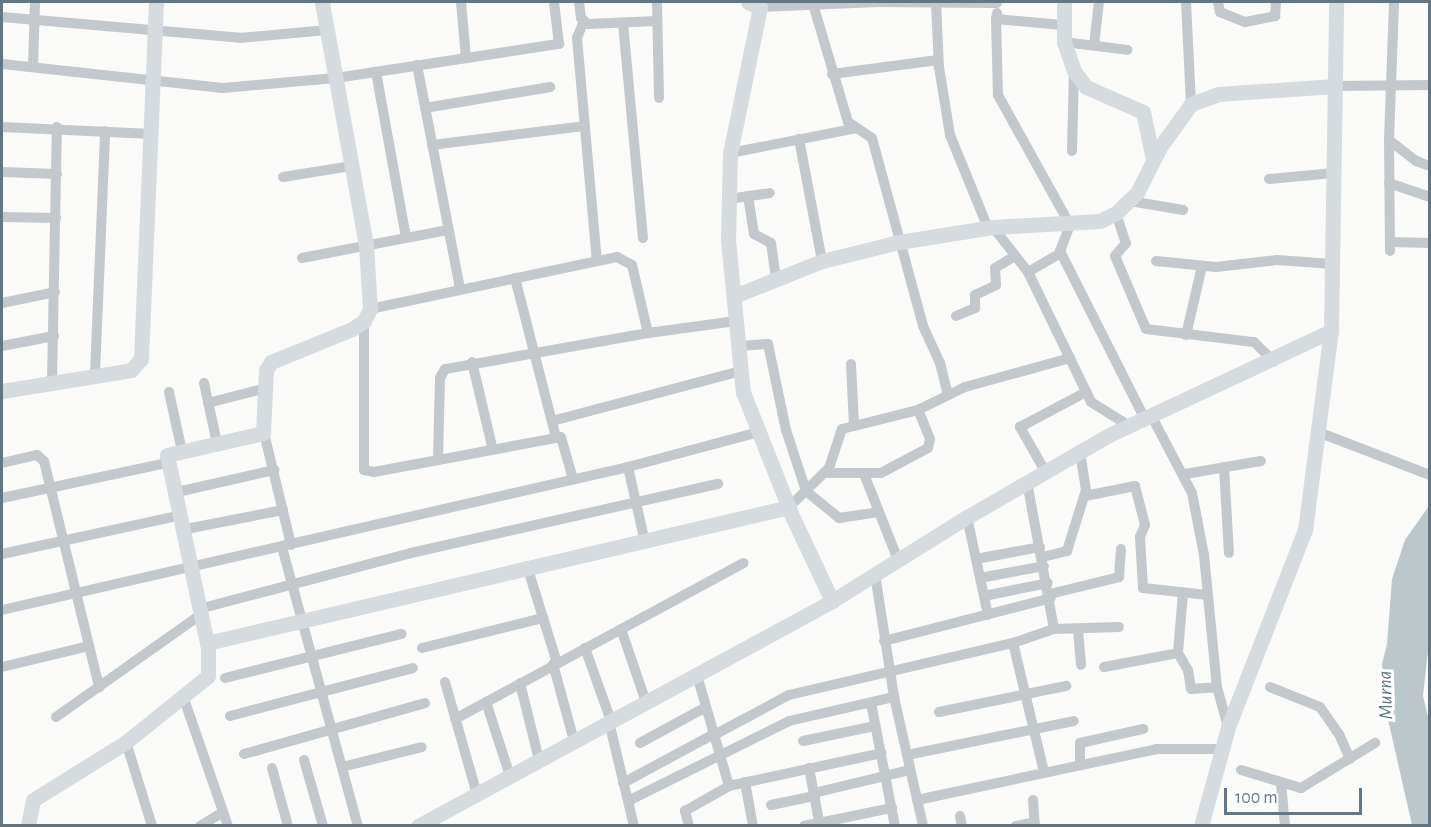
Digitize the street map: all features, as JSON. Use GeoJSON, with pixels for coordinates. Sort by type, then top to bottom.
{"type":"FeatureCollection","features":[{"type":"Feature","properties":{"kind":"street"},"geometry":{"type":"LineString","coordinates":[[33,67],[35,2]]}},
{"type":"Feature","properties":{"kind":"street"},"geometry":{"type":"LineString","coordinates":[[2,391],[51,381],[131,370],[141,359],[156,2]]}},
{"type":"Feature","properties":{"kind":"street"},"geometry":{"type":"LineString","coordinates":[[322,2],[366,245],[364,470],[374,472],[556,438],[564,439],[573,479]]}},
{"type":"Feature","properties":{"kind":"street"},"geometry":{"type":"LineString","coordinates":[[460,2],[466,58]]}},
{"type":"Feature","properties":{"kind":"street"},"geometry":{"type":"LineString","coordinates":[[2,64],[154,78],[223,88],[336,78],[558,44],[554,2]]}},
{"type":"Feature","properties":{"kind":"street"},"geometry":{"type":"LineString","coordinates":[[579,2],[583,23],[577,38],[597,261]]}},
{"type":"Feature","properties":{"kind":"street"},"geometry":{"type":"LineString","coordinates":[[657,2],[659,98]]}},
{"type":"Feature","properties":{"kind":"street"},"geometry":{"type":"LineString","coordinates":[[936,2],[938,60],[951,135],[991,228],[1013,257],[1028,272],[1095,407],[1128,425]]}},
{"type":"Feature","properties":{"kind":"street"},"geometry":{"type":"LineString","coordinates":[[832,601],[789,507],[743,392],[734,296],[729,199],[730,153],[754,4],[997,2],[998,95],[1070,225],[1061,253],[1028,272]]}},
{"type":"Feature","properties":{"kind":"street"},"geometry":{"type":"LineString","coordinates":[[1064,2],[1062,25],[1064,42],[1074,71],[1086,87],[1143,112],[1153,159]]}},
{"type":"Feature","properties":{"kind":"street"},"geometry":{"type":"LineString","coordinates":[[1094,45],[1099,2]]}},
{"type":"Feature","properties":{"kind":"street"},"geometry":{"type":"LineString","coordinates":[[1186,2],[1191,104]]}},
{"type":"Feature","properties":{"kind":"street"},"geometry":{"type":"LineString","coordinates":[[1218,2],[1220,12],[1245,22],[1275,16],[1276,2]]}},
{"type":"Feature","properties":{"kind":"street"},"geometry":{"type":"LineString","coordinates":[[1202,825],[1228,727],[1305,530],[1328,372],[1331,331],[1336,2]]}},
{"type":"Feature","properties":{"kind":"street"},"geometry":{"type":"LineString","coordinates":[[1394,2],[1389,140],[1390,247],[1430,243]]}},
{"type":"Feature","properties":{"kind":"street"},"geometry":{"type":"LineString","coordinates":[[813,4],[848,122],[872,138],[898,242],[948,395]]}},
{"type":"Feature","properties":{"kind":"street"},"geometry":{"type":"LineString","coordinates":[[2,17],[155,32],[250,38],[327,30]]}},
{"type":"Feature","properties":{"kind":"street"},"geometry":{"type":"LineString","coordinates":[[996,19],[1062,25]]}},
{"type":"Feature","properties":{"kind":"street"},"geometry":{"type":"LineString","coordinates":[[583,23],[656,21]]}},
{"type":"Feature","properties":{"kind":"street"},"geometry":{"type":"LineString","coordinates":[[623,23],[643,238]]}},
{"type":"Feature","properties":{"kind":"street"},"geometry":{"type":"LineString","coordinates":[[1064,42],[1128,50]]}},
{"type":"Feature","properties":{"kind":"street"},"geometry":{"type":"LineString","coordinates":[[832,74],[938,60]]}},
{"type":"Feature","properties":{"kind":"street"},"geometry":{"type":"LineString","coordinates":[[417,65],[460,289]]}},
{"type":"Feature","properties":{"kind":"street"},"geometry":{"type":"LineString","coordinates":[[1072,151],[1074,71]]}},
{"type":"Feature","properties":{"kind":"street"},"geometry":{"type":"LineString","coordinates":[[376,72],[406,237]]}},
{"type":"Feature","properties":{"kind":"street"},"geometry":{"type":"LineString","coordinates":[[734,296],[822,261],[898,242],[991,228],[1092,223],[1116,213],[1130,201],[1153,159],[1191,104],[1218,94],[1335,86],[1430,85]]}},
{"type":"Feature","properties":{"kind":"street"},"geometry":{"type":"LineString","coordinates":[[425,108],[550,87]]}},
{"type":"Feature","properties":{"kind":"street"},"geometry":{"type":"LineString","coordinates":[[432,145],[584,126]]}},
{"type":"Feature","properties":{"kind":"street"},"geometry":{"type":"LineString","coordinates":[[2,127],[152,134]]}},
{"type":"Feature","properties":{"kind":"street"},"geometry":{"type":"LineString","coordinates":[[51,381],[54,336],[57,128]]}},
{"type":"Feature","properties":{"kind":"street"},"geometry":{"type":"LineString","coordinates":[[730,153],[858,128]]}},
{"type":"Feature","properties":{"kind":"street"},"geometry":{"type":"LineString","coordinates":[[95,374],[105,131]]}},
{"type":"Feature","properties":{"kind":"street"},"geometry":{"type":"LineString","coordinates":[[799,139],[822,261]]}},
{"type":"Feature","properties":{"kind":"street"},"geometry":{"type":"LineString","coordinates":[[1389,140],[1416,161],[1430,166]]}},
{"type":"Feature","properties":{"kind":"street"},"geometry":{"type":"LineString","coordinates":[[283,177],[352,166]]}},
{"type":"Feature","properties":{"kind":"street"},"geometry":{"type":"LineString","coordinates":[[2,172],[57,174]]}},
{"type":"Feature","properties":{"kind":"street"},"geometry":{"type":"LineString","coordinates":[[1269,179],[1334,173]]}},
{"type":"Feature","properties":{"kind":"street"},"geometry":{"type":"LineString","coordinates":[[1389,183],[1430,196]]}},
{"type":"Feature","properties":{"kind":"street"},"geometry":{"type":"LineString","coordinates":[[729,199],[770,193]]}},
{"type":"Feature","properties":{"kind":"street"},"geometry":{"type":"LineString","coordinates":[[748,196],[754,234],[771,243],[776,279]]}},
{"type":"Feature","properties":{"kind":"street"},"geometry":{"type":"LineString","coordinates":[[1130,201],[1184,210]]}},
{"type":"Feature","properties":{"kind":"street"},"geometry":{"type":"LineString","coordinates":[[1116,213],[1126,243],[1115,256],[1144,327],[1151,332],[1254,342],[1274,361]]}},
{"type":"Feature","properties":{"kind":"street"},"geometry":{"type":"LineString","coordinates":[[2,217],[56,218]]}},
{"type":"Feature","properties":{"kind":"street"},"geometry":{"type":"LineString","coordinates":[[302,258],[448,230]]}},
{"type":"Feature","properties":{"kind":"street"},"geometry":{"type":"LineString","coordinates":[[1061,253],[1147,416],[1185,474],[1196,513],[1208,595],[1217,687],[1228,727]]}},
{"type":"Feature","properties":{"kind":"street"},"geometry":{"type":"LineString","coordinates":[[358,825],[292,584],[283,510],[264,432],[270,362],[334,338],[367,315],[460,289],[622,257],[632,265],[648,333]]}},
{"type":"Feature","properties":{"kind":"street"},"geometry":{"type":"LineString","coordinates":[[956,315],[975,308],[975,295],[997,284],[996,267],[1013,257]]}},
{"type":"Feature","properties":{"kind":"street"},"geometry":{"type":"LineString","coordinates":[[1156,261],[1202,266],[1240,266],[1277,260],[1332,264]]}},
{"type":"Feature","properties":{"kind":"street"},"geometry":{"type":"LineString","coordinates":[[1186,335],[1202,266]]}},
{"type":"Feature","properties":{"kind":"street"},"geometry":{"type":"LineString","coordinates":[[515,278],[556,438]]}},
{"type":"Feature","properties":{"kind":"street"},"geometry":{"type":"LineString","coordinates":[[2,303],[55,292]]}},
{"type":"Feature","properties":{"kind":"street"},"geometry":{"type":"LineString","coordinates":[[438,460],[441,373],[449,366],[533,351],[736,321]]}},
{"type":"Feature","properties":{"kind":"street"},"geometry":{"type":"LineString","coordinates":[[418,825],[832,601],[967,517],[1128,425],[1274,361],[1331,331]]}},
{"type":"Feature","properties":{"kind":"street"},"geometry":{"type":"LineString","coordinates":[[2,346],[54,336]]}},
{"type":"Feature","properties":{"kind":"street"},"geometry":{"type":"LineString","coordinates":[[738,346],[768,344],[786,430],[806,491],[839,518],[879,512]]}},
{"type":"Feature","properties":{"kind":"street"},"geometry":{"type":"LineString","coordinates":[[207,643],[644,538],[789,507],[824,474],[839,432],[918,410],[948,395],[1070,358]]}},
{"type":"Feature","properties":{"kind":"street"},"geometry":{"type":"LineString","coordinates":[[472,362],[493,450]]}},
{"type":"Feature","properties":{"kind":"street"},"geometry":{"type":"LineString","coordinates":[[851,364],[854,426]]}},
{"type":"Feature","properties":{"kind":"street"},"geometry":{"type":"LineString","coordinates":[[552,421],[741,371]]}},
{"type":"Feature","properties":{"kind":"street"},"geometry":{"type":"LineString","coordinates":[[204,384],[218,443]]}},
{"type":"Feature","properties":{"kind":"street"},"geometry":{"type":"LineString","coordinates":[[208,403],[266,388]]}},
{"type":"Feature","properties":{"kind":"street"},"geometry":{"type":"LineString","coordinates":[[169,392],[182,451]]}},
{"type":"Feature","properties":{"kind":"street"},"geometry":{"type":"LineString","coordinates":[[1045,471],[1020,428],[1086,392]]}},
{"type":"Feature","properties":{"kind":"street"},"geometry":{"type":"LineString","coordinates":[[824,474],[881,473],[928,448],[930,439],[918,410]]}},
{"type":"Feature","properties":{"kind":"street"},"geometry":{"type":"LineString","coordinates":[[28,825],[33,800],[126,742],[184,699],[208,676],[207,643],[166,463],[167,455],[264,432]]}},
{"type":"Feature","properties":{"kind":"street"},"geometry":{"type":"LineString","coordinates":[[2,610],[190,570],[373,522],[628,467],[759,432]]}},
{"type":"Feature","properties":{"kind":"street"},"geometry":{"type":"LineString","coordinates":[[1318,432],[1430,476]]}},
{"type":"Feature","properties":{"kind":"street"},"geometry":{"type":"LineString","coordinates":[[980,578],[1042,557],[1067,552],[1085,496],[1080,451]]}},
{"type":"Feature","properties":{"kind":"street"},"geometry":{"type":"LineString","coordinates":[[2,463],[41,457],[99,687]]}},
{"type":"Feature","properties":{"kind":"street"},"geometry":{"type":"LineString","coordinates":[[1185,474],[1261,461]]}},
{"type":"Feature","properties":{"kind":"street"},"geometry":{"type":"LineString","coordinates":[[2,498],[166,463]]}},
{"type":"Feature","properties":{"kind":"street"},"geometry":{"type":"LineString","coordinates":[[628,467],[644,538]]}},
{"type":"Feature","properties":{"kind":"street"},"geometry":{"type":"LineString","coordinates":[[1224,467],[1229,553]]}},
{"type":"Feature","properties":{"kind":"street"},"geometry":{"type":"LineString","coordinates":[[173,493],[274,470]]}},
{"type":"Feature","properties":{"kind":"street"},"geometry":{"type":"LineString","coordinates":[[864,474],[898,560]]}},
{"type":"Feature","properties":{"kind":"street"},"geometry":{"type":"LineString","coordinates":[[1027,482],[1049,592],[1054,630]]}},
{"type":"Feature","properties":{"kind":"street"},"geometry":{"type":"LineString","coordinates":[[56,717],[200,612],[292,584],[718,484]]}},
{"type":"Feature","properties":{"kind":"street"},"geometry":{"type":"LineString","coordinates":[[1085,496],[1136,487],[1145,525],[1140,537],[1143,588],[1208,595]]}},
{"type":"Feature","properties":{"kind":"street"},"geometry":{"type":"LineString","coordinates":[[2,554],[63,541],[283,510]]}},
{"type":"Feature","properties":{"kind":"street"},"geometry":{"type":"LineString","coordinates":[[967,517],[988,615]]}},
{"type":"Feature","properties":{"kind":"street"},"geometry":{"type":"LineString","coordinates":[[884,641],[988,615],[1049,592],[1119,577],[1121,549]]}},
{"type":"Feature","properties":{"kind":"street"},"geometry":{"type":"LineString","coordinates":[[976,559],[1042,557]]}},
{"type":"Feature","properties":{"kind":"street"},"geometry":{"type":"LineString","coordinates":[[455,718],[744,563]]}},
{"type":"Feature","properties":{"kind":"street"},"geometry":{"type":"LineString","coordinates":[[527,566],[543,618],[574,741]]}},
{"type":"Feature","properties":{"kind":"street"},"geometry":{"type":"LineString","coordinates":[[875,574],[894,698],[923,825]]}},
{"type":"Feature","properties":{"kind":"street"},"geometry":{"type":"LineString","coordinates":[[984,596],[1049,592]]}},
{"type":"Feature","properties":{"kind":"street"},"geometry":{"type":"LineString","coordinates":[[1183,593],[1178,653],[1188,670],[1191,689],[1217,687]]}},
{"type":"Feature","properties":{"kind":"street"},"geometry":{"type":"LineString","coordinates":[[422,648],[543,618]]}},
{"type":"Feature","properties":{"kind":"street"},"geometry":{"type":"LineString","coordinates":[[623,783],[789,695],[890,674],[1054,630],[1119,627]]}},
{"type":"Feature","properties":{"kind":"street"},"geometry":{"type":"LineString","coordinates":[[621,628],[646,702]]}},
{"type":"Feature","properties":{"kind":"street"},"geometry":{"type":"LineString","coordinates":[[1078,630],[1081,665]]}},
{"type":"Feature","properties":{"kind":"street"},"geometry":{"type":"LineString","coordinates":[[225,678],[402,634]]}},
{"type":"Feature","properties":{"kind":"street"},"geometry":{"type":"LineString","coordinates":[[1012,643],[1044,772]]}},
{"type":"Feature","properties":{"kind":"street"},"geometry":{"type":"LineString","coordinates":[[2,667],[89,646]]}},
{"type":"Feature","properties":{"kind":"street"},"geometry":{"type":"LineString","coordinates":[[585,648],[610,722],[634,825]]}},
{"type":"Feature","properties":{"kind":"street"},"geometry":{"type":"LineString","coordinates":[[1104,667],[1178,653]]}},
{"type":"Feature","properties":{"kind":"street"},"geometry":{"type":"LineString","coordinates":[[230,716],[412,668]]}},
{"type":"Feature","properties":{"kind":"street"},"geometry":{"type":"LineString","coordinates":[[697,675],[729,786]]}},
{"type":"Feature","properties":{"kind":"street"},"geometry":{"type":"LineString","coordinates":[[445,682],[477,794]]}},
{"type":"Feature","properties":{"kind":"street"},"geometry":{"type":"LineString","coordinates":[[520,683],[539,760]]}},
{"type":"Feature","properties":{"kind":"street"},"geometry":{"type":"LineString","coordinates":[[939,712],[1066,686]]}},
{"type":"Feature","properties":{"kind":"street"},"geometry":{"type":"LineString","coordinates":[[1270,687],[1320,707],[1339,734],[1350,759]]}},
{"type":"Feature","properties":{"kind":"street"},"geometry":{"type":"LineString","coordinates":[[628,801],[789,721],[894,698]]}},
{"type":"Feature","properties":{"kind":"street"},"geometry":{"type":"LineString","coordinates":[[184,699],[228,825]]}},
{"type":"Feature","properties":{"kind":"street"},"geometry":{"type":"LineString","coordinates":[[486,702],[510,776]]}},
{"type":"Feature","properties":{"kind":"street"},"geometry":{"type":"LineString","coordinates":[[871,702],[895,825]]}},
{"type":"Feature","properties":{"kind":"street"},"geometry":{"type":"LineString","coordinates":[[244,754],[425,704]]}},
{"type":"Feature","properties":{"kind":"street"},"geometry":{"type":"LineString","coordinates":[[640,743],[706,707]]}},
{"type":"Feature","properties":{"kind":"street"},"geometry":{"type":"LineString","coordinates":[[907,755],[1074,721]]}},
{"type":"Feature","properties":{"kind":"street"},"geometry":{"type":"LineString","coordinates":[[803,741],[875,726]]}},
{"type":"Feature","properties":{"kind":"street"},"geometry":{"type":"LineString","coordinates":[[1080,765],[1080,743],[1143,729]]}},
{"type":"Feature","properties":{"kind":"street"},"geometry":{"type":"LineString","coordinates":[[126,742],[152,825]]}},
{"type":"Feature","properties":{"kind":"street"},"geometry":{"type":"LineString","coordinates":[[1241,770],[1281,783],[1309,786],[1375,743]]}},
{"type":"Feature","properties":{"kind":"street"},"geometry":{"type":"LineString","coordinates":[[342,767],[422,747]]}},
{"type":"Feature","properties":{"kind":"street"},"geometry":{"type":"LineString","coordinates":[[917,800],[1166,748],[1222,749]]}},
{"type":"Feature","properties":{"kind":"street"},"geometry":{"type":"LineString","coordinates":[[689,825],[685,811],[729,786],[881,753]]}},
{"type":"Feature","properties":{"kind":"street"},"geometry":{"type":"LineString","coordinates":[[304,760],[323,825]]}},
{"type":"Feature","properties":{"kind":"street"},"geometry":{"type":"LineString","coordinates":[[272,768],[288,825]]}},
{"type":"Feature","properties":{"kind":"street"},"geometry":{"type":"LineString","coordinates":[[809,768],[820,824]]}},
{"type":"Feature","properties":{"kind":"street"},"geometry":{"type":"LineString","coordinates":[[771,805],[910,770]]}},
{"type":"Feature","properties":{"kind":"street"},"geometry":{"type":"LineString","coordinates":[[745,782],[753,825]]}},
{"type":"Feature","properties":{"kind":"street"},"geometry":{"type":"LineString","coordinates":[[1281,783],[1285,825]]}},
{"type":"Feature","properties":{"kind":"street"},"geometry":{"type":"LineString","coordinates":[[1016,825],[1035,824],[1033,800]]}},
{"type":"Feature","properties":{"kind":"street"},"geometry":{"type":"LineString","coordinates":[[804,825],[820,824],[892,808]]}},
{"type":"Feature","properties":{"kind":"street"},"geometry":{"type":"LineString","coordinates":[[200,825],[223,812]]}},
{"type":"Feature","properties":{"kind":"water","name":"Murna"},"geometry":{"type":"Polygon","coordinates":[[[1429,506],[1430,633],[1423,696],[1430,725],[1429,825],[1412,825],[1387,715],[1382,664],[1387,644],[1392,579],[1405,540],[1429,506]]]}}]}
